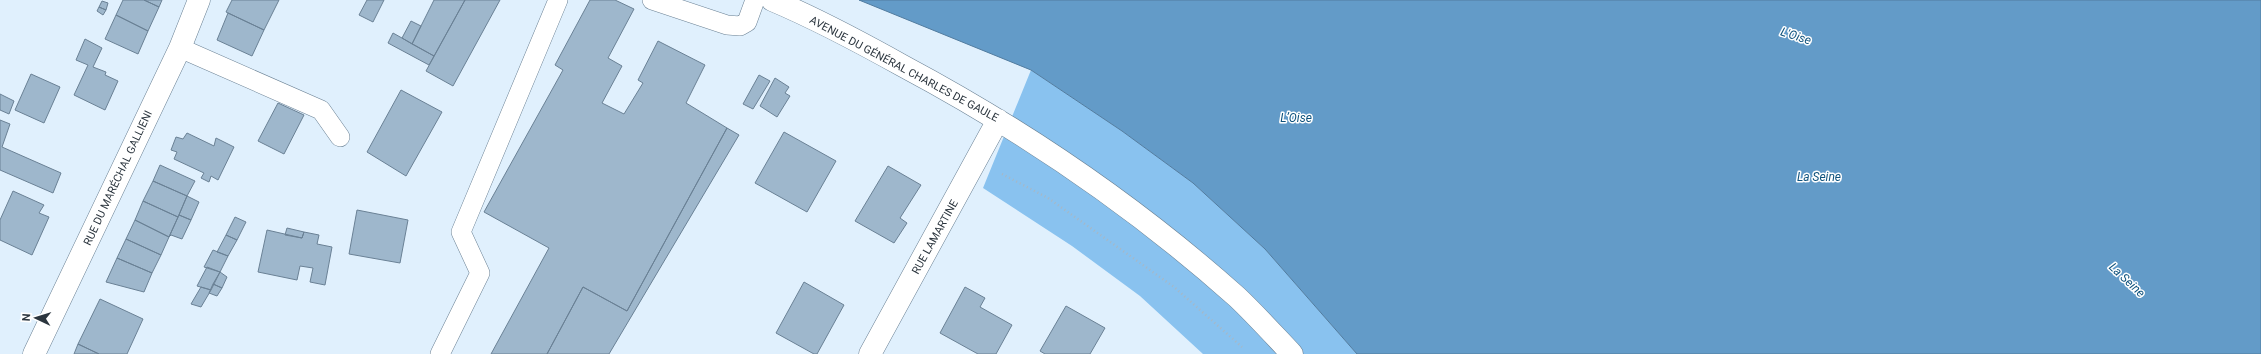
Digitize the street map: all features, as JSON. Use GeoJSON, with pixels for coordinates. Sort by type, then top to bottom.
{"type":"FeatureCollection","features":[{"type":"Feature","properties":{"kind":"street","name":"RUE DU MARÉCHAL GALLIENI"},"geometry":{"type":"LineString","coordinates":[[34,354],[180,48],[199,0]]}},
{"type":"Feature","properties":{"kind":"street","name":"AVENUE DU GÉNÉRAL CHARLES DE GAULE"},"geometry":{"type":"LineString","coordinates":[[772,0],[887,57],[998,120],[1100,186],[1177,246],[1238,298],[1292,354]]}},
{"type":"Feature","properties":{"kind":"street","name":"RUE LAMARTINE"},"geometry":{"type":"LineString","coordinates":[[870,354],[998,120]]}},
{"type":"Feature","properties":{"kind":"lane"},"geometry":{"type":"LineString","coordinates":[[440,354],[480,273],[461,232],[558,0]]}},
{"type":"Feature","properties":{"kind":"lane"},"geometry":{"type":"LineString","coordinates":[[652,0],[728,25],[740,26],[746,22],[755,0]]}},
{"type":"Feature","properties":{"kind":"lane"},"geometry":{"type":"LineString","coordinates":[[180,48],[321,110],[340,137]]}},
{"type":"Feature","properties":{"kind":"path"},"geometry":{"type":"LineString","coordinates":[[977,160],[1048,198],[1108,239],[1174,286],[1243,348]]}},
{"type":"Feature","properties":{"kind":"shaded area"},"geometry":{"type":"Polygon","coordinates":[[[1031,70],[1122,131],[1193,183],[1265,249],[1357,354],[1203,354],[1140,296],[1072,246],[983,188],[1031,70]]]}},
{"type":"Feature","properties":{"kind":"water","name":"La Seine"},"geometry":{"type":"Polygon","coordinates":[[[859,0],[2261,0],[2261,354],[1357,354],[1265,249],[1193,183],[1122,131],[1031,70],[859,0]]]}},
{"type":"Feature","properties":{"kind":"building"},"geometry":{"type":"Polygon","coordinates":[[[123,0],[144,0],[159,7],[148,31],[116,15],[123,0]]]}},
{"type":"Feature","properties":{"kind":"building"},"geometry":{"type":"Polygon","coordinates":[[[144,0],[162,0],[159,7],[144,0]]]}},
{"type":"Feature","properties":{"kind":"building"},"geometry":{"type":"Polygon","coordinates":[[[232,0],[279,0],[264,30],[226,12],[232,0]]]}},
{"type":"Feature","properties":{"kind":"building"},"geometry":{"type":"Polygon","coordinates":[[[367,0],[384,0],[373,22],[359,15],[367,0]]]}},
{"type":"Feature","properties":{"kind":"building"},"geometry":{"type":"Polygon","coordinates":[[[434,0],[465,0],[434,56],[412,44],[434,0]]]}},
{"type":"Feature","properties":{"kind":"building"},"geometry":{"type":"Polygon","coordinates":[[[465,0],[500,0],[453,86],[426,71],[465,0]]]}},
{"type":"Feature","properties":{"kind":"building"},"geometry":{"type":"Polygon","coordinates":[[[590,0],[615,0],[634,9],[608,58],[622,66],[602,103],[624,114],[643,83],[638,80],[658,41],[705,65],[686,103],[727,128],[627,311],[583,287],[547,354],[491,354],[549,248],[484,212],[563,70],[555,65],[590,0]]]}},
{"type":"Feature","properties":{"kind":"building"},"geometry":{"type":"Polygon","coordinates":[[[102,1],[108,3],[106,10],[99,7],[102,1]]]}},
{"type":"Feature","properties":{"kind":"building"},"geometry":{"type":"Polygon","coordinates":[[[99,7],[106,10],[103,15],[97,11],[99,7]]]}},
{"type":"Feature","properties":{"kind":"building"},"geometry":{"type":"Polygon","coordinates":[[[228,13],[264,30],[252,56],[217,40],[228,13]]]}},
{"type":"Feature","properties":{"kind":"building"},"geometry":{"type":"Polygon","coordinates":[[[116,15],[148,31],[138,54],[105,39],[116,15]]]}},
{"type":"Feature","properties":{"kind":"building"},"geometry":{"type":"Polygon","coordinates":[[[411,21],[421,26],[412,44],[402,38],[411,21]]]}},
{"type":"Feature","properties":{"kind":"building"},"geometry":{"type":"Polygon","coordinates":[[[393,33],[434,56],[429,65],[388,43],[393,33]]]}},
{"type":"Feature","properties":{"kind":"building"},"geometry":{"type":"Polygon","coordinates":[[[85,39],[102,48],[93,67],[106,72],[105,75],[118,81],[105,110],[74,95],[88,65],[76,60],[85,39]]]}},
{"type":"Feature","properties":{"kind":"building"},"geometry":{"type":"Polygon","coordinates":[[[31,74],[60,87],[44,123],[15,110],[31,74]]]}},
{"type":"Feature","properties":{"kind":"building"},"geometry":{"type":"Polygon","coordinates":[[[759,75],[770,81],[753,109],[743,104],[759,75]]]}},
{"type":"Feature","properties":{"kind":"building"},"geometry":{"type":"Polygon","coordinates":[[[775,78],[789,87],[785,93],[790,96],[777,117],[760,106],[775,78]]]}},
{"type":"Feature","properties":{"kind":"building"},"geometry":{"type":"Polygon","coordinates":[[[401,90],[442,112],[406,176],[367,152],[401,90]]]}},
{"type":"Feature","properties":{"kind":"building"},"geometry":{"type":"Polygon","coordinates":[[[0,94],[14,101],[9,114],[0,110],[0,94]]]}},
{"type":"Feature","properties":{"kind":"building"},"geometry":{"type":"Polygon","coordinates":[[[278,103],[304,115],[284,154],[258,141],[278,103]]]}},
{"type":"Feature","properties":{"kind":"building"},"geometry":{"type":"Polygon","coordinates":[[[0,120],[10,124],[2,147],[61,173],[53,193],[0,170],[0,120]]]}},
{"type":"Feature","properties":{"kind":"building"},"geometry":{"type":"Polygon","coordinates":[[[727,128],[739,135],[609,354],[547,354],[583,287],[627,311],[727,128]]]}},
{"type":"Feature","properties":{"kind":"building"},"geometry":{"type":"Polygon","coordinates":[[[784,132],[836,161],[807,212],[755,183],[784,132]]]}},
{"type":"Feature","properties":{"kind":"building"},"geometry":{"type":"Polygon","coordinates":[[[187,133],[214,146],[216,138],[234,147],[218,180],[211,176],[209,182],[201,178],[204,173],[174,159],[177,152],[171,150],[176,137],[183,139],[187,133]]]}},
{"type":"Feature","properties":{"kind":"building"},"geometry":{"type":"Polygon","coordinates":[[[160,165],[195,181],[187,196],[153,181],[160,165]]]}},
{"type":"Feature","properties":{"kind":"building"},"geometry":{"type":"Polygon","coordinates":[[[888,166],[921,185],[900,218],[907,223],[894,243],[855,221],[888,166]]]}},
{"type":"Feature","properties":{"kind":"building"},"geometry":{"type":"Polygon","coordinates":[[[153,181],[187,196],[178,217],[143,201],[153,181]]]}},
{"type":"Feature","properties":{"kind":"building"},"geometry":{"type":"Polygon","coordinates":[[[13,191],[44,205],[39,213],[49,217],[32,255],[0,240],[0,220],[13,191]]]}},
{"type":"Feature","properties":{"kind":"building"},"geometry":{"type":"Polygon","coordinates":[[[187,196],[199,202],[191,220],[179,215],[187,196]]]}},
{"type":"Feature","properties":{"kind":"building"},"geometry":{"type":"Polygon","coordinates":[[[143,201],[178,217],[169,237],[135,220],[143,201]]]}},
{"type":"Feature","properties":{"kind":"building"},"geometry":{"type":"Polygon","coordinates":[[[357,210],[408,220],[400,263],[349,254],[357,210]]]}},
{"type":"Feature","properties":{"kind":"building"},"geometry":{"type":"Polygon","coordinates":[[[179,215],[191,220],[182,239],[171,235],[169,237],[179,215]]]}},
{"type":"Feature","properties":{"kind":"building"},"geometry":{"type":"Polygon","coordinates":[[[235,217],[246,222],[237,240],[226,235],[235,217]]]}},
{"type":"Feature","properties":{"kind":"building"},"geometry":{"type":"Polygon","coordinates":[[[135,220],[169,237],[161,255],[126,239],[135,220]]]}},
{"type":"Feature","properties":{"kind":"building"},"geometry":{"type":"Polygon","coordinates":[[[287,228],[304,232],[302,238],[285,235],[287,228]]]}},
{"type":"Feature","properties":{"kind":"building"},"geometry":{"type":"Polygon","coordinates":[[[267,230],[302,238],[304,232],[319,235],[317,244],[332,247],[325,285],[310,282],[313,268],[300,266],[297,280],[258,272],[267,230]]]}},
{"type":"Feature","properties":{"kind":"building"},"geometry":{"type":"Polygon","coordinates":[[[226,235],[237,240],[228,256],[217,252],[226,235]]]}},
{"type":"Feature","properties":{"kind":"building"},"geometry":{"type":"Polygon","coordinates":[[[126,239],[161,255],[152,273],[117,258],[126,239]]]}},
{"type":"Feature","properties":{"kind":"building"},"geometry":{"type":"Polygon","coordinates":[[[213,250],[228,256],[220,272],[204,267],[213,250]]]}},
{"type":"Feature","properties":{"kind":"building"},"geometry":{"type":"Polygon","coordinates":[[[117,258],[152,273],[144,292],[106,282],[117,258]]]}},
{"type":"Feature","properties":{"kind":"building"},"geometry":{"type":"Polygon","coordinates":[[[207,267],[220,272],[211,290],[197,286],[207,267]]]}},
{"type":"Feature","properties":{"kind":"building"},"geometry":{"type":"Polygon","coordinates":[[[220,272],[227,277],[222,288],[213,284],[220,272]]]}},
{"type":"Feature","properties":{"kind":"building"},"geometry":{"type":"Polygon","coordinates":[[[804,282],[844,305],[817,354],[814,354],[776,333],[804,282]]]}},
{"type":"Feature","properties":{"kind":"building"},"geometry":{"type":"Polygon","coordinates":[[[213,284],[222,288],[217,296],[209,293],[213,284]]]}},
{"type":"Feature","properties":{"kind":"building"},"geometry":{"type":"Polygon","coordinates":[[[201,287],[211,290],[201,307],[191,304],[201,287]]]}},
{"type":"Feature","properties":{"kind":"building"},"geometry":{"type":"Polygon","coordinates":[[[965,287],[985,298],[980,307],[1012,325],[996,354],[978,354],[940,333],[965,287]]]}},
{"type":"Feature","properties":{"kind":"building"},"geometry":{"type":"Polygon","coordinates":[[[100,299],[143,319],[127,354],[99,354],[78,344],[100,299]]]}},
{"type":"Feature","properties":{"kind":"building"},"geometry":{"type":"Polygon","coordinates":[[[1066,306],[1105,328],[1090,354],[1045,354],[1040,351],[1066,306]]]}},
{"type":"Feature","properties":{"kind":"building"},"geometry":{"type":"Polygon","coordinates":[[[78,344],[99,354],[74,354],[78,344]]]}},
{"type":"Feature","properties":{"kind":"water label","name":"L'Oise"},"geometry":{"type":"Point","coordinates":[1796,36]}},
{"type":"Feature","properties":{"kind":"water label","name":"L’Oise"},"geometry":{"type":"Point","coordinates":[1296,118]}}]}
